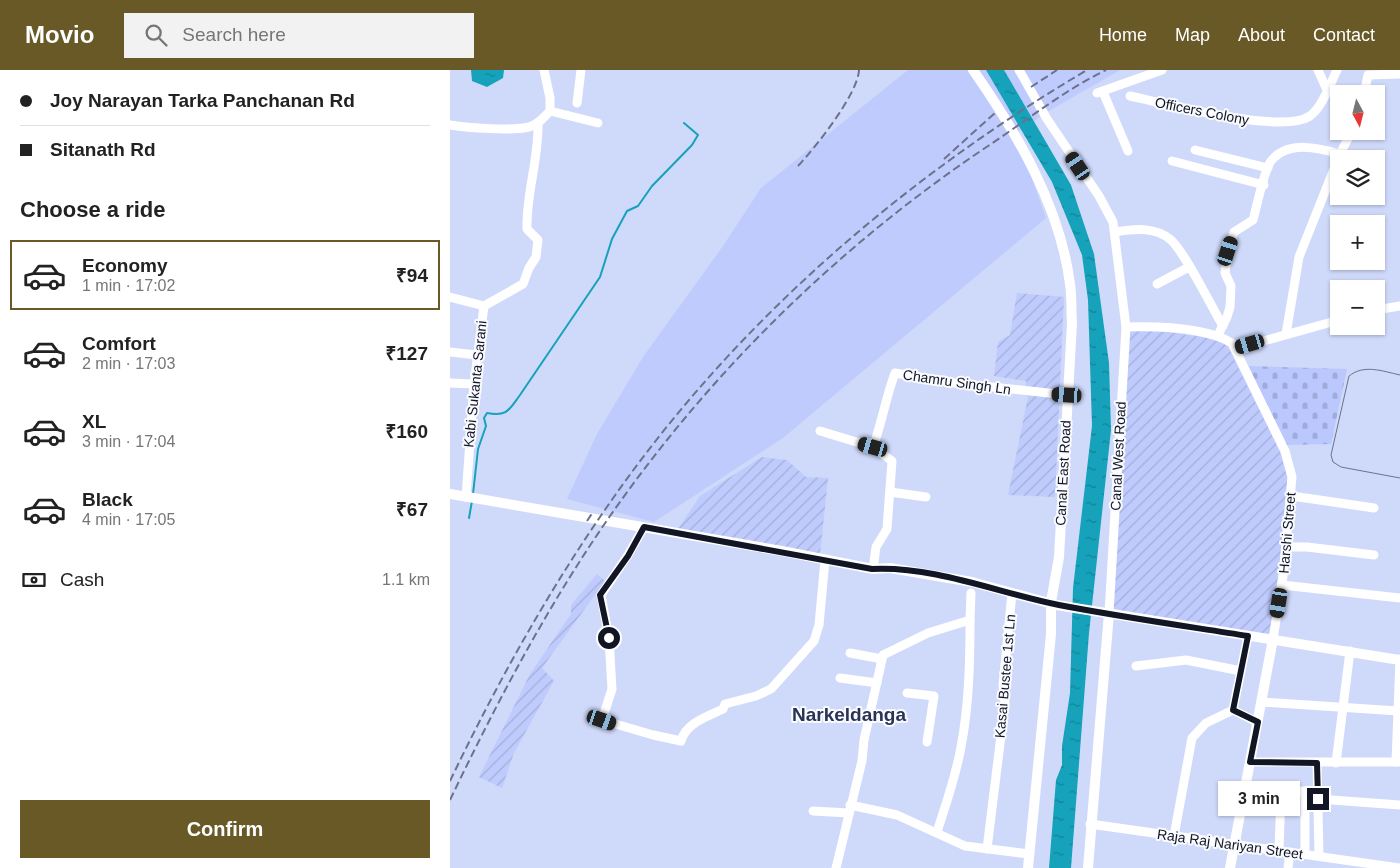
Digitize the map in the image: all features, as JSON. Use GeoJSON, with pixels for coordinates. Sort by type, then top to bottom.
{"type":"FeatureCollection","features":[{"type":"Feature","properties":{"kind":"main road","name":"Canal East Road"},"geometry":{"type":"LineString","coordinates":[[973,70],[1018,141],[1044,193],[1063,251],[1070,283],[1071,306],[1058,557],[1028,868]]}},
{"type":"Feature","properties":{"kind":"main road"},"geometry":{"type":"LineString","coordinates":[[450,494],[872,569],[890,568],[972,582],[1054,603],[1105,612],[1400,660]]}},
{"type":"Feature","properties":{"kind":"main road","name":"Canal West Road"},"geometry":{"type":"LineString","coordinates":[[1088,868],[1105,612]]}},
{"type":"Feature","properties":{"kind":"main road"},"geometry":{"type":"LineString","coordinates":[[1230,868],[1273,639]]}},
{"type":"Feature","properties":{"kind":"street"},"geometry":{"type":"LineString","coordinates":[[450,125],[514,128],[529,127],[538,123],[550,110],[550,98],[544,70]]}},
{"type":"Feature","properties":{"kind":"street"},"geometry":{"type":"LineString","coordinates":[[577,103],[581,70]]}},
{"type":"Feature","properties":{"kind":"street","name":"Canal West Road"},"geometry":{"type":"LineString","coordinates":[[1019,70],[1047,120],[1099,196],[1114,222],[1126,327],[1105,612]]}},
{"type":"Feature","properties":{"kind":"street"},"geometry":{"type":"LineString","coordinates":[[1128,151],[1100,93],[1162,70]]}},
{"type":"Feature","properties":{"kind":"street"},"geometry":{"type":"LineString","coordinates":[[1318,70],[1327,90]]}},
{"type":"Feature","properties":{"kind":"street","name":"Officers Colony"},"geometry":{"type":"LineString","coordinates":[[1130,96],[1249,121],[1298,121],[1310,116],[1337,70]]}},
{"type":"Feature","properties":{"kind":"street"},"geometry":{"type":"LineString","coordinates":[[1366,85],[1368,75],[1400,74]]}},
{"type":"Feature","properties":{"kind":"street"},"geometry":{"type":"LineString","coordinates":[[550,110],[598,123]]}},
{"type":"Feature","properties":{"kind":"street","name":"Kabi Sukanta Sarani"},"geometry":{"type":"LineString","coordinates":[[466,497],[474,384],[484,306],[523,284],[529,268],[536,257],[538,240],[527,229],[527,216],[537,157],[538,123]]}},
{"type":"Feature","properties":{"kind":"street"},"geometry":{"type":"LineString","coordinates":[[1221,331],[1228,317],[1231,289],[1225,275],[1228,251],[1234,232],[1253,220],[1272,160],[1281,153],[1300,148],[1315,147],[1330,151]]}},
{"type":"Feature","properties":{"kind":"street"},"geometry":{"type":"LineString","coordinates":[[1195,150],[1268,168]]}},
{"type":"Feature","properties":{"kind":"street"},"geometry":{"type":"LineString","coordinates":[[1172,161],[1264,185]]}},
{"type":"Feature","properties":{"kind":"street"},"geometry":{"type":"LineString","coordinates":[[1286,334],[1299,257],[1330,179]]}},
{"type":"Feature","properties":{"kind":"street"},"geometry":{"type":"LineString","coordinates":[[1115,232],[1137,228],[1152,231],[1170,240],[1189,267],[1221,331],[1235,349],[1330,322]]}},
{"type":"Feature","properties":{"kind":"street"},"geometry":{"type":"LineString","coordinates":[[1157,284],[1189,267]]}},
{"type":"Feature","properties":{"kind":"street"},"geometry":{"type":"LineString","coordinates":[[450,297],[484,306]]}},
{"type":"Feature","properties":{"kind":"street"},"geometry":{"type":"LineString","coordinates":[[1385,308],[1400,306]]}},
{"type":"Feature","properties":{"kind":"street"},"geometry":{"type":"LineString","coordinates":[[1126,327],[1150,326],[1221,331]]}},
{"type":"Feature","properties":{"kind":"street","name":"Harshi Street"},"geometry":{"type":"LineString","coordinates":[[1235,349],[1285,450],[1292,477],[1287,548],[1273,639]]}},
{"type":"Feature","properties":{"kind":"street"},"geometry":{"type":"LineString","coordinates":[[450,352],[477,355]]}},
{"type":"Feature","properties":{"kind":"street","name":"Chamru Singh Ln"},"geometry":{"type":"LineString","coordinates":[[873,447],[881,426],[886,396],[896,372],[955,383],[1067,395]]}},
{"type":"Feature","properties":{"kind":"street"},"geometry":{"type":"LineString","coordinates":[[450,383],[474,384]]}},
{"type":"Feature","properties":{"kind":"street"},"geometry":{"type":"LineString","coordinates":[[820,431],[873,447],[892,461],[887,529],[876,547],[872,569]]}},
{"type":"Feature","properties":{"kind":"street"},"geometry":{"type":"LineString","coordinates":[[890,492],[926,497]]}},
{"type":"Feature","properties":{"kind":"street"},"geometry":{"type":"LineString","coordinates":[[1292,496],[1374,508]]}},
{"type":"Feature","properties":{"kind":"street"},"geometry":{"type":"LineString","coordinates":[[644,527],[628,556],[600,595],[609,638],[612,689],[602,720],[681,741],[684,732],[702,719],[723,709],[725,704],[756,696],[770,689],[803,656],[814,641],[819,625],[825,560]]}},
{"type":"Feature","properties":{"kind":"street"},"geometry":{"type":"LineString","coordinates":[[1287,548],[1307,547],[1374,555]]}},
{"type":"Feature","properties":{"kind":"street"},"geometry":{"type":"LineString","coordinates":[[1282,585],[1400,598]]}},
{"type":"Feature","properties":{"kind":"street","name":"Kasai Bustee 1st Ln"},"geometry":{"type":"LineString","coordinates":[[988,849],[1005,703],[1004,685],[1012,593]]}},
{"type":"Feature","properties":{"kind":"street"},"geometry":{"type":"LineString","coordinates":[[937,832],[952,787],[961,747],[969,687],[971,594]]}},
{"type":"Feature","properties":{"kind":"street"},"geometry":{"type":"LineString","coordinates":[[836,868],[862,761],[864,740],[883,655],[928,633],[970,620]]}},
{"type":"Feature","properties":{"kind":"street"},"geometry":{"type":"LineString","coordinates":[[1233,710],[1248,636]]}},
{"type":"Feature","properties":{"kind":"street"},"geometry":{"type":"LineString","coordinates":[[1336,763],[1350,651]]}},
{"type":"Feature","properties":{"kind":"street"},"geometry":{"type":"LineString","coordinates":[[850,653],[882,659]]}},
{"type":"Feature","properties":{"kind":"street"},"geometry":{"type":"LineString","coordinates":[[1136,666],[1186,660],[1241,671]]}},
{"type":"Feature","properties":{"kind":"street"},"geometry":{"type":"LineString","coordinates":[[1250,762],[1398,762],[1400,660]]}},
{"type":"Feature","properties":{"kind":"street"},"geometry":{"type":"LineString","coordinates":[[840,678],[877,683]]}},
{"type":"Feature","properties":{"kind":"street"},"geometry":{"type":"LineString","coordinates":[[907,693],[934,696],[927,742]]}},
{"type":"Feature","properties":{"kind":"street"},"geometry":{"type":"LineString","coordinates":[[1261,702],[1398,711]]}},
{"type":"Feature","properties":{"kind":"street"},"geometry":{"type":"LineString","coordinates":[[1233,710],[1258,722]]}},
{"type":"Feature","properties":{"kind":"street"},"geometry":{"type":"LineString","coordinates":[[1174,836],[1192,738],[1206,723],[1233,710]]}},
{"type":"Feature","properties":{"kind":"street"},"geometry":{"type":"LineString","coordinates":[[1317,763],[1319,856]]}},
{"type":"Feature","properties":{"kind":"street"},"geometry":{"type":"LineString","coordinates":[[1246,785],[1280,787],[1279,850]]}},
{"type":"Feature","properties":{"kind":"street"},"geometry":{"type":"LineString","coordinates":[[1281,792],[1305,792],[1305,854]]}},
{"type":"Feature","properties":{"kind":"street"},"geometry":{"type":"LineString","coordinates":[[1318,799],[1400,806]]}},
{"type":"Feature","properties":{"kind":"street"},"geometry":{"type":"LineString","coordinates":[[813,811],[850,809],[896,815],[966,846],[1029,854]]}},
{"type":"Feature","properties":{"kind":"street","name":"Raja Raj Nariyan Street"},"geometry":{"type":"LineString","coordinates":[[1090,824],[1400,868]]}},
{"type":"Feature","properties":{"kind":"street"},"geometry":{"type":"LineString","coordinates":[[1288,868],[1290,852]]}},
{"type":"Feature","properties":{"kind":"shaded area"},"geometry":{"type":"Polygon","coordinates":[[[908,70],[1120,70],[1049,111],[1011,136],[1031,176],[1046,218],[783,438],[654,522],[567,499],[597,434],[643,357],[723,246],[761,188],[908,70]]]}},
{"type":"Feature","properties":{"kind":"shaded area"},"geometry":{"type":"Polygon","coordinates":[[[1017,293],[1064,297],[1055,497],[1008,495],[1028,397],[1026,395],[1026,381],[994,376],[998,342],[1010,335],[1017,293]]]}},
{"type":"Feature","properties":{"kind":"shaded area"},"geometry":{"type":"Polygon","coordinates":[[[1150,329],[1221,340],[1229,349],[1280,452],[1287,476],[1288,500],[1270,635],[1113,611],[1128,331],[1150,329]]]}},
{"type":"Feature","properties":{"kind":"shaded area"},"geometry":{"type":"Polygon","coordinates":[[[762,457],[787,460],[806,477],[828,478],[820,555],[678,529],[700,496],[762,457]]]}},
{"type":"Feature","properties":{"kind":"shaded area"},"geometry":{"type":"Polygon","coordinates":[[[597,574],[605,581],[542,668],[554,681],[514,753],[502,788],[479,777],[530,674],[571,614],[571,605],[597,574]]]}},
{"type":"Feature","properties":{"kind":"green space"},"geometry":{"type":"Polygon","coordinates":[[[1248,366],[1347,369],[1331,444],[1286,445],[1248,366]]]}},
{"type":"Feature","properties":{"kind":"water"},"geometry":{"type":"Polygon","coordinates":[[[471,70],[504,70],[503,78],[487,87],[472,81],[471,70]]]}},
{"type":"Feature","properties":{"kind":"water"},"geometry":{"type":"Polygon","coordinates":[[[986,70],[1004,70],[1071,185],[1094,254],[1109,363],[1111,430],[1089,633],[1071,868],[1049,868],[1056,780],[1062,765],[1062,746],[1070,693],[1073,588],[1092,426],[1088,300],[1082,255],[1052,182],[986,70]]]}},
{"type":"Feature","properties":{"kind":"waterway"},"geometry":{"type":"LineString","coordinates":[[473,494],[478,449],[486,426],[484,418],[487,413],[503,413],[513,405],[600,277],[612,239],[627,211],[638,206],[652,186],[692,145],[698,135],[684,123]]}},
{"type":"Feature","properties":{"kind":"waterway"},"geometry":{"type":"LineString","coordinates":[[469,518],[472,501]]}},
{"type":"Feature","properties":{"kind":"tram line"},"geometry":{"type":"LineString","coordinates":[[1400,375],[1367,369],[1355,372],[1349,376],[1331,455],[1333,462],[1341,467],[1400,478]]}},
{"type":"Feature","properties":{"kind":"railway"},"geometry":{"type":"LineString","coordinates":[[798,166],[825,134],[844,106],[857,80],[859,70]]}},
{"type":"Feature","properties":{"kind":"railway"},"geometry":{"type":"LineString","coordinates":[[1031,87],[1057,70]]}},
{"type":"Feature","properties":{"kind":"railway"},"geometry":{"type":"LineString","coordinates":[[450,781],[487,707],[527,634],[592,528],[664,430],[716,370],[771,312],[829,257],[890,206],[954,157],[1019,112],[1087,70]]}},
{"type":"Feature","properties":{"kind":"railway"},"geometry":{"type":"LineString","coordinates":[[450,800],[524,655],[587,550],[649,462],[735,361],[830,268],[933,184],[1046,106],[1106,70]]}},
{"type":"Feature","properties":{"kind":"railway"},"geometry":{"type":"LineString","coordinates":[[944,159],[996,112]]}},
{"type":"Feature","properties":{"kind":"railway"},"geometry":{"type":"LineString","coordinates":[[587,521],[593,512]]}},
{"type":"Feature","properties":{"kind":"district","name":"Narkeldanga"},"geometry":{"type":"Point","coordinates":[849,714]}},
{"type":"Feature","properties":{"kind":"route"},"geometry":{"type":"LineString","coordinates":[[609,638],[600,595],[628,556],[644,527],[872,569],[890,568],[972,582],[1051,602],[1056,605],[1248,636],[1233,710],[1258,722],[1250,762],[1317,763],[1318,799]]}}]}
